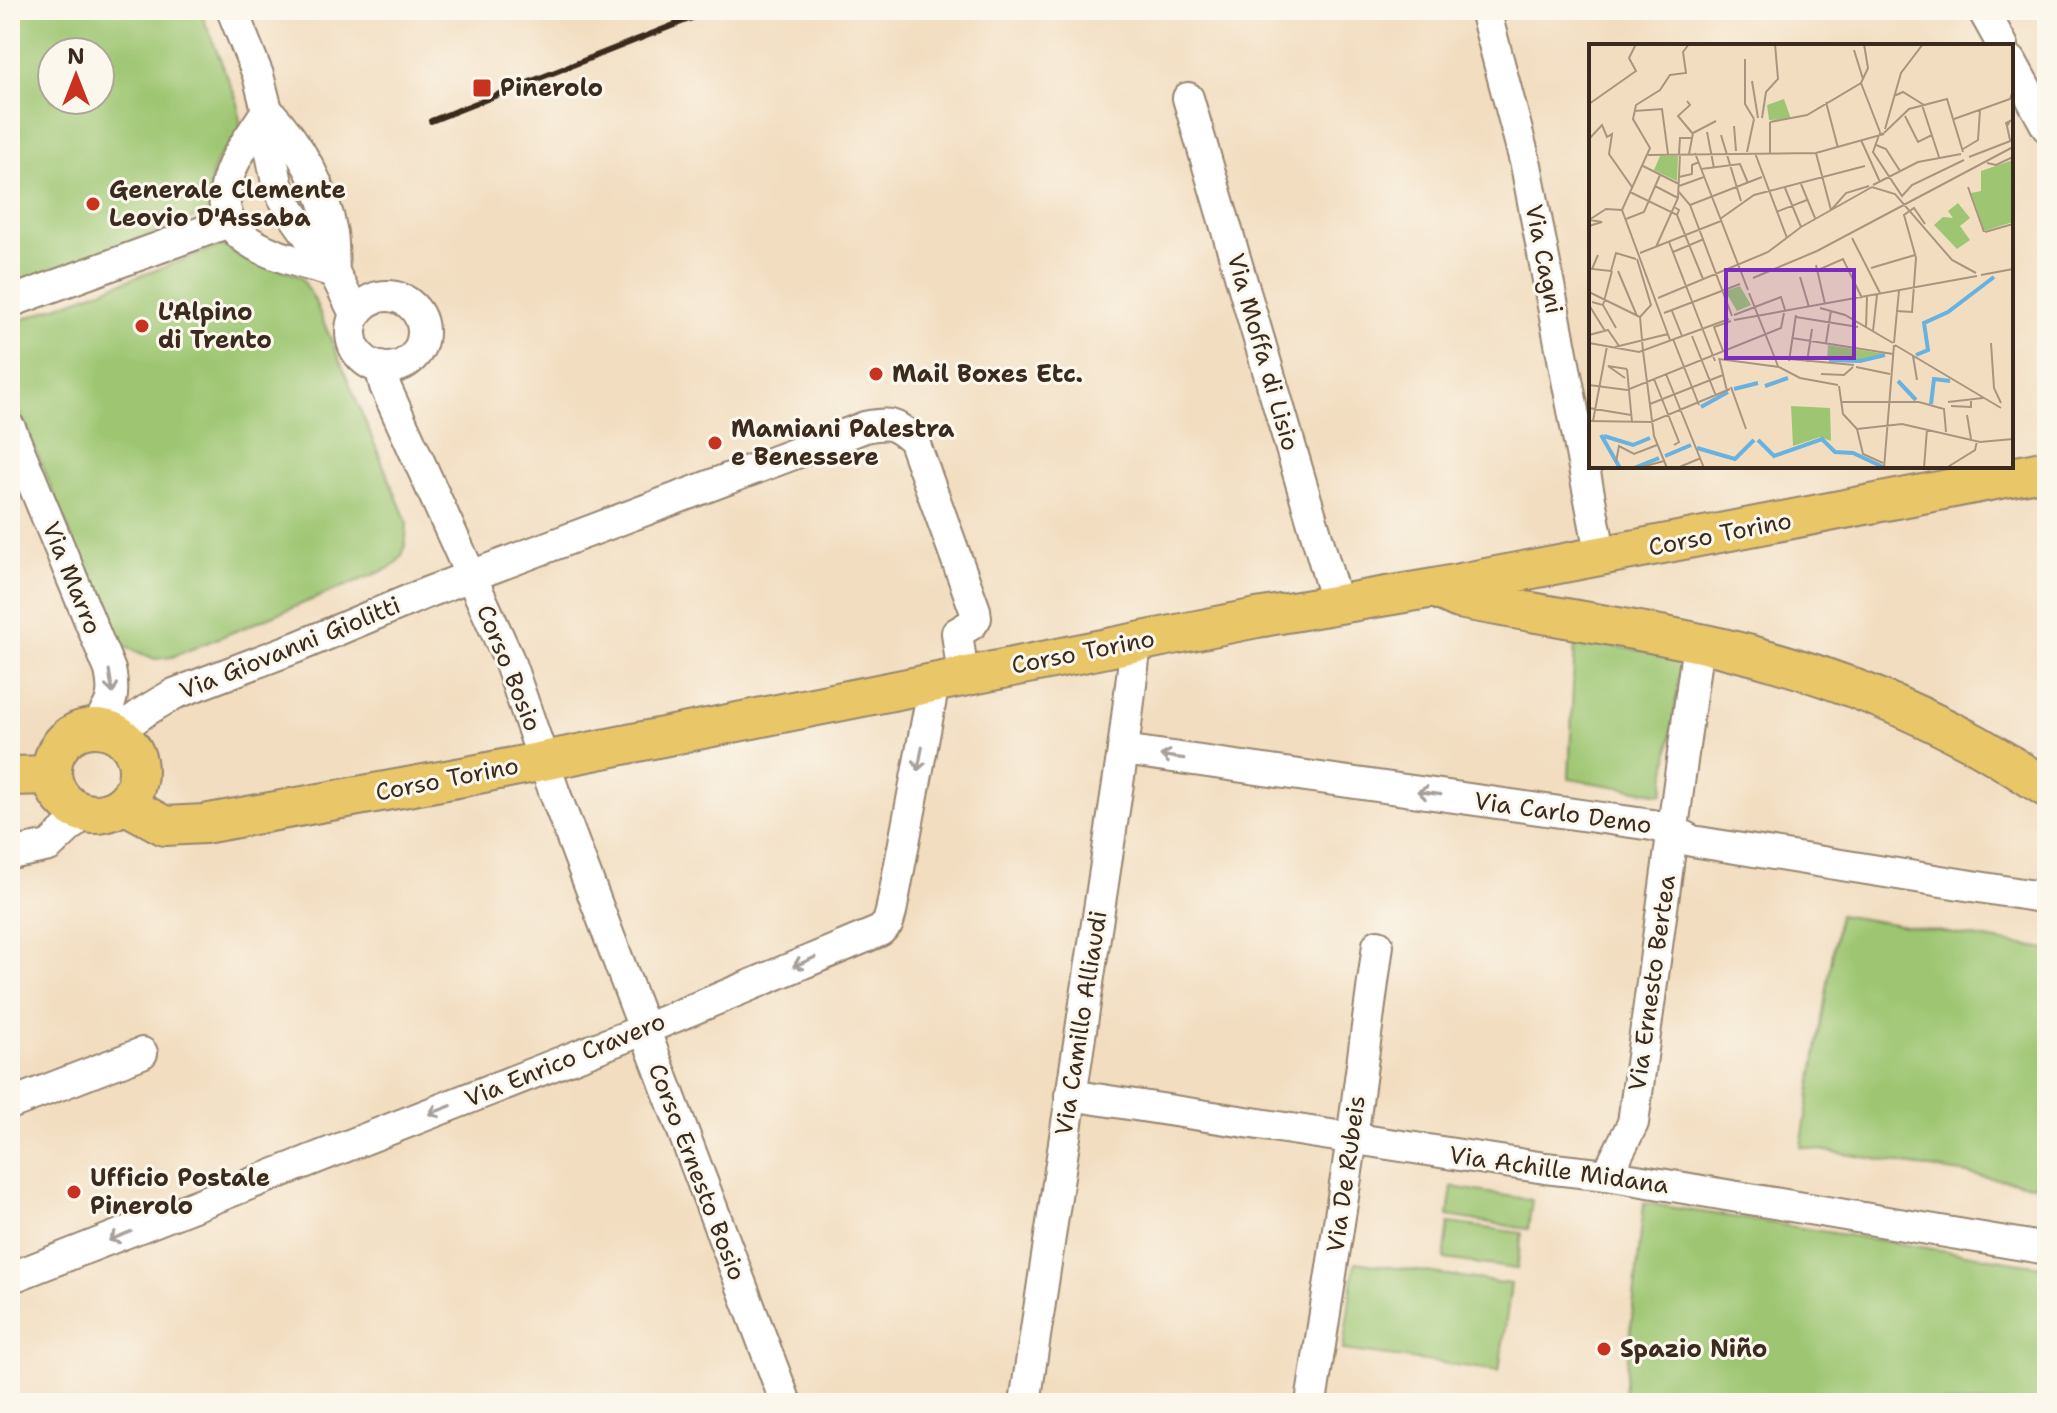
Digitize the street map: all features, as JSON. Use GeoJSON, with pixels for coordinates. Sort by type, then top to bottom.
{"type":"FeatureCollection","features":[{"type":"Feature","properties":{"kind":"main road","name":"Corso Torino"},"geometry":{"type":"LineString","coordinates":[[124,804],[165,826],[204,824],[544,760],[1257,618],[1601,557],[2047,470]]}},
{"type":"Feature","properties":{"kind":"main road"},"geometry":{"type":"LineString","coordinates":[[1434,588],[1459,599],[1698,643],[1797,670],[1864,693],[1975,744],[2047,788]]}},
{"type":"Feature","properties":{"kind":"main road"},"geometry":{"type":"LineString","coordinates":[[81,730],[105,730],[126,741],[134,753],[138,780],[124,804],[112,812],[98,815],[84,813],[72,808],[55,788],[53,761],[68,737],[81,730]]}},
{"type":"Feature","properties":{"kind":"main road"},"geometry":{"type":"LineString","coordinates":[[10,776],[52,775]]}},
{"type":"Feature","properties":{"kind":"street"},"geometry":{"type":"LineString","coordinates":[[232,10],[258,75],[267,110],[278,188],[334,272],[355,314]]}},
{"type":"Feature","properties":{"kind":"street","name":"Via Cagni"},"geometry":{"type":"LineString","coordinates":[[1485,10],[1526,165],[1601,557]]}},
{"type":"Feature","properties":{"kind":"street"},"geometry":{"type":"LineString","coordinates":[[1983,10],[2002,44]]}},
{"type":"Feature","properties":{"kind":"street"},"geometry":{"type":"LineString","coordinates":[[2013,65],[2047,127]]}},
{"type":"Feature","properties":{"kind":"street","name":"Via Moffa di Lisio"},"geometry":{"type":"LineString","coordinates":[[1188,98],[1337,605]]}},
{"type":"Feature","properties":{"kind":"street"},"geometry":{"type":"LineString","coordinates":[[217,226],[231,172],[267,110]]}},
{"type":"Feature","properties":{"kind":"street"},"geometry":{"type":"LineString","coordinates":[[10,302],[217,226],[237,233],[253,245],[334,272]]}},
{"type":"Feature","properties":{"kind":"street"},"geometry":{"type":"LineString","coordinates":[[397,297],[413,306],[422,321],[422,340],[413,358],[392,368],[380,367],[369,364],[354,347],[351,324],[355,314],[373,298],[397,297]]}},
{"type":"Feature","properties":{"kind":"street","name":"Corso Bosio"},"geometry":{"type":"LineString","coordinates":[[380,367],[385,386],[508,658],[544,760]]}},
{"type":"Feature","properties":{"kind":"street","name":"Via Giovanni Giolitti"},"geometry":{"type":"LineString","coordinates":[[105,730],[174,694],[472,576],[865,427],[883,423],[896,425],[913,439],[975,610],[976,618],[972,624],[957,633],[949,680]]}},
{"type":"Feature","properties":{"kind":"street","name":"Via Marro"},"geometry":{"type":"LineString","coordinates":[[10,428],[110,670],[114,691],[105,730]]}},
{"type":"Feature","properties":{"kind":"street","name":"Via Camillo Alliaudi"},"geometry":{"type":"LineString","coordinates":[[1025,1403],[1123,750],[1136,643]]}},
{"type":"Feature","properties":{"kind":"street","name":"Via Ernesto Bertea"},"geometry":{"type":"LineString","coordinates":[[1607,1175],[1633,1123],[1698,643]]}},
{"type":"Feature","properties":{"kind":"street","name":"Via Enrico Cravero"},"geometry":{"type":"LineString","coordinates":[[10,1278],[643,1030],[880,931],[888,923],[949,680]]}},
{"type":"Feature","properties":{"kind":"street","name":"Via Carlo Demo"},"geometry":{"type":"LineString","coordinates":[[1123,750],[1652,825],[1672,830],[1692,841],[2047,898]]}},
{"type":"Feature","properties":{"kind":"street","name":"Corso Ernesto Bosio"},"geometry":{"type":"LineString","coordinates":[[544,760],[643,1030],[786,1403]]}},
{"type":"Feature","properties":{"kind":"street"},"geometry":{"type":"LineString","coordinates":[[10,854],[49,846],[84,813]]}},
{"type":"Feature","properties":{"kind":"street","name":"Via De Rubeis"},"geometry":{"type":"LineString","coordinates":[[1311,1403],[1378,945]]}},
{"type":"Feature","properties":{"kind":"street"},"geometry":{"type":"LineString","coordinates":[[10,1104],[142,1053]]}},
{"type":"Feature","properties":{"kind":"street","name":"Via Achille Midana"},"geometry":{"type":"LineString","coordinates":[[1070,1095],[1607,1175],[2047,1249]]}},
{"type":"Feature","properties":{"kind":"green space"},"geometry":{"type":"Polygon","coordinates":[[[10,10],[200,10],[238,103],[241,132],[214,168],[210,187],[211,212],[10,285],[10,10]]]}},
{"type":"Feature","properties":{"kind":"green space"},"geometry":{"type":"Polygon","coordinates":[[[223,245],[248,262],[279,268],[301,277],[314,299],[407,522],[406,543],[398,561],[387,569],[172,657],[155,659],[115,643],[10,387],[10,324],[223,245]]]}},
{"type":"Feature","properties":{"kind":"green space"},"geometry":{"type":"Polygon","coordinates":[[[1575,640],[1682,657],[1663,794],[1569,779],[1575,640]]]}},
{"type":"Feature","properties":{"kind":"green space"},"geometry":{"type":"Polygon","coordinates":[[[1839,915],[2047,949],[2047,1114],[2035,1185],[1801,1147],[1839,915]]]}},
{"type":"Feature","properties":{"kind":"green space"},"geometry":{"type":"Polygon","coordinates":[[[1452,1187],[1532,1200],[1528,1229],[1448,1216],[1452,1187]]]}},
{"type":"Feature","properties":{"kind":"green space"},"geometry":{"type":"Polygon","coordinates":[[[1644,1203],[2047,1267],[2047,1403],[1623,1403],[1644,1203]]]}},
{"type":"Feature","properties":{"kind":"green space"},"geometry":{"type":"Polygon","coordinates":[[[1449,1223],[1522,1233],[1517,1269],[1444,1259],[1449,1223]]]}},
{"type":"Feature","properties":{"kind":"green space"},"geometry":{"type":"Polygon","coordinates":[[[1355,1262],[1511,1284],[1499,1371],[1343,1350],[1355,1262]]]}},
{"type":"Feature","properties":{"kind":"railway"},"geometry":{"type":"LineString","coordinates":[[431,121],[712,10]]}},
{"type":"Feature","properties":{"kind":"place","name":"Pinerolo"},"geometry":{"type":"Point","coordinates":[482,88]}},
{"type":"Feature","properties":{"kind":"place","name":"Generale Clemente Leovio D'Assaba"},"geometry":{"type":"Point","coordinates":[93,204]}},
{"type":"Feature","properties":{"kind":"place","name":"L'Alpino di Trento"},"geometry":{"type":"Point","coordinates":[142,326]}},
{"type":"Feature","properties":{"kind":"place","name":"Mail Boxes Etc."},"geometry":{"type":"Point","coordinates":[876,374]}},
{"type":"Feature","properties":{"kind":"place","name":"Mamiani Palestra e Benessere"},"geometry":{"type":"Point","coordinates":[715,443]}},
{"type":"Feature","properties":{"kind":"place","name":"Ufficio Postale Pinerolo"},"geometry":{"type":"Point","coordinates":[74,1192]}},
{"type":"Feature","properties":{"kind":"place","name":"Spazio Niño"},"geometry":{"type":"Point","coordinates":[1604,1349]}}]}
